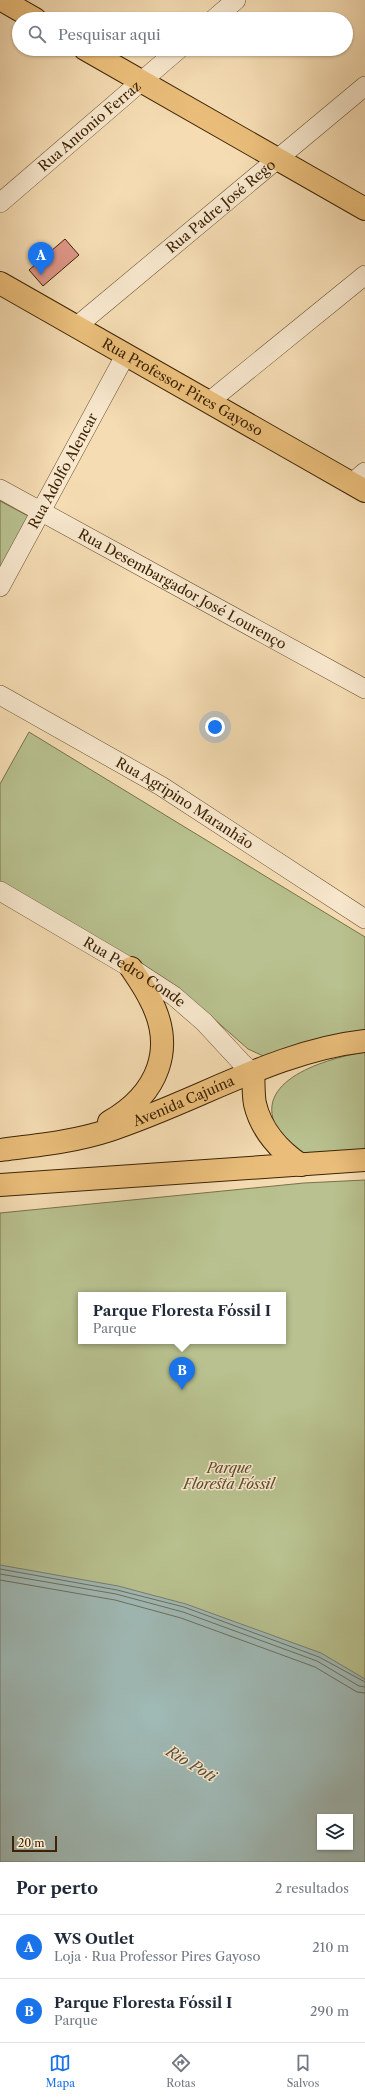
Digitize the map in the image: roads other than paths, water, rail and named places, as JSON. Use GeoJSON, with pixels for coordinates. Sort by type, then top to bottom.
{"type":"FeatureCollection","features":[{"type":"Feature","properties":{"kind":"main road"},"geometry":{"type":"LineString","coordinates":[[4,2],[22,12]]}},
{"type":"Feature","properties":{"kind":"main road"},"geometry":{"type":"LineString","coordinates":[[97,56],[365,209]]}},
{"type":"Feature","properties":{"kind":"main road","name":"Rua Professor Pires Gayoso"},"geometry":{"type":"LineString","coordinates":[[0,283],[210,401],[361,482]]}},
{"type":"Feature","properties":{"kind":"main road"},"geometry":{"type":"LineString","coordinates":[[76,1140],[114,1119],[131,1106],[144,1094],[159,1069],[162,1047],[160,1025],[150,997],[131,968]]}},
{"type":"Feature","properties":{"kind":"main road","name":"Avenida Cajuína"},"geometry":{"type":"LineString","coordinates":[[0,1150],[76,1140],[133,1121],[295,1056],[341,1044],[365,1041]]}},
{"type":"Feature","properties":{"kind":"main road"},"geometry":{"type":"LineString","coordinates":[[253,1073],[255,1104],[266,1129],[280,1149],[301,1165]]}},
{"type":"Feature","properties":{"kind":"main road"},"geometry":{"type":"LineString","coordinates":[[0,1185],[365,1160]]}},
{"type":"Feature","properties":{"kind":"street"},"geometry":{"type":"LineString","coordinates":[[222,12],[236,0]]}},
{"type":"Feature","properties":{"kind":"street","name":"Rua Antonio Ferraz"},"geometry":{"type":"LineString","coordinates":[[0,203],[171,56]]}},
{"type":"Feature","properties":{"kind":"street","name":"Rua Padre José Rego"},"geometry":{"type":"LineString","coordinates":[[76,326],[365,86]]}},
{"type":"Feature","properties":{"kind":"street"},"geometry":{"type":"LineString","coordinates":[[210,401],[365,275]]}},
{"type":"Feature","properties":{"kind":"street","name":"Rua Adolfo Alencar"},"geometry":{"type":"LineString","coordinates":[[0,587],[126,354]]}},
{"type":"Feature","properties":{"kind":"street","name":"Rua Desembargador José Lourenço"},"geometry":{"type":"LineString","coordinates":[[0,489],[365,689]]}},
{"type":"Feature","properties":{"kind":"street","name":"Rua Agripino Maranhão"},"geometry":{"type":"LineString","coordinates":[[0,695],[161,786],[365,919]]}},
{"type":"Feature","properties":{"kind":"street","name":"Rua Pedro Conde"},"geometry":{"type":"LineString","coordinates":[[0,891],[131,968],[174,996],[204,1022],[253,1073]]}},
{"type":"Feature","properties":{"kind":"water","name":"Rio Poti"},"geometry":{"type":"Polygon","coordinates":[[[0,1565],[118,1586],[186,1604],[321,1653],[365,1679],[365,1862],[0,1862],[0,1565]]]}},
{"type":"Feature","properties":{"kind":"place","name":"WS Outlet"},"geometry":{"type":"Point","coordinates":[41,275]}},
{"type":"Feature","properties":{"kind":"place","name":"Parque Floresta Fóssil I"},"geometry":{"type":"Point","coordinates":[182,1390]}},
{"type":"Feature","properties":{"kind":"park label","name":"Parque Floresta Fóssil"},"geometry":{"type":"Point","coordinates":[229,1476]}}]}
